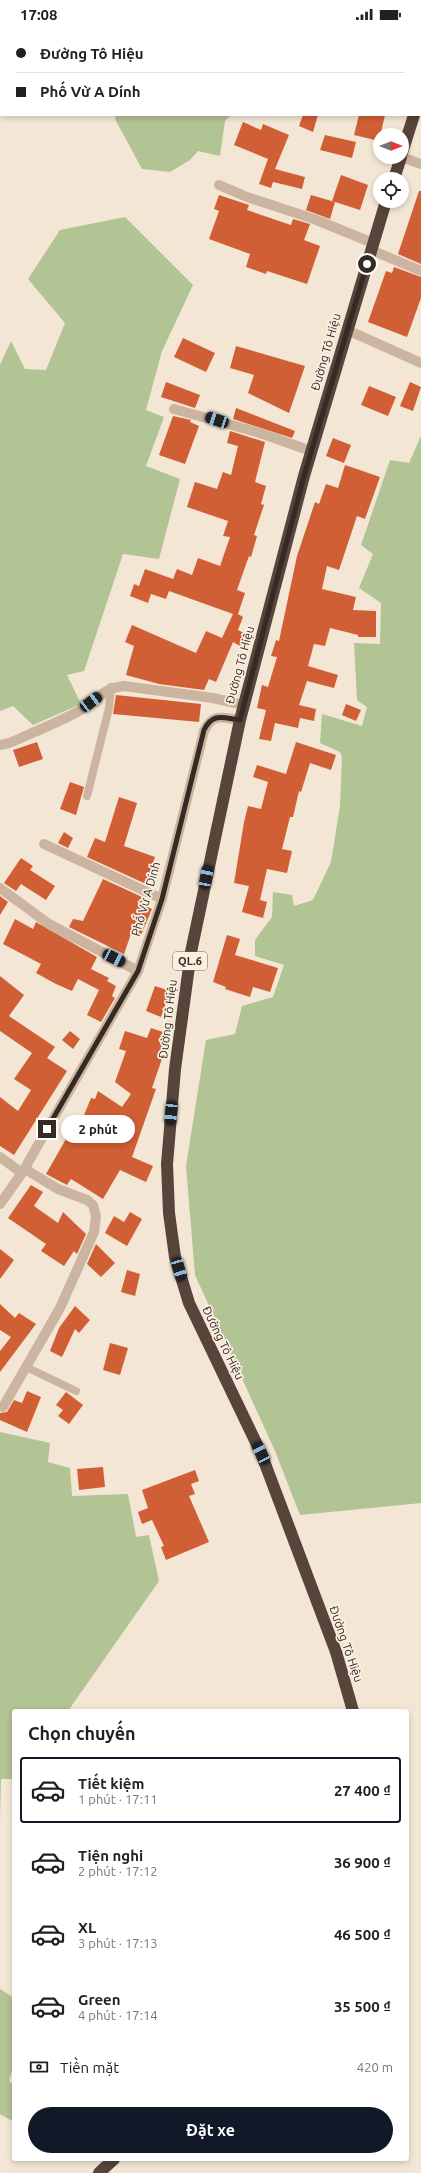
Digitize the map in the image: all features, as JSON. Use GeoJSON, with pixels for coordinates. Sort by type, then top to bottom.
{"type":"FeatureCollection","features":[{"type":"Feature","properties":{"kind":"highway"},"geometry":{"type":"LineString","coordinates":[[409,131],[414,116]]}},
{"type":"Feature","properties":{"kind":"highway","name":"Đường Tô Hiệu"},"geometry":{"type":"LineString","coordinates":[[352,1709],[336,1652],[261,1453],[189,1304],[176,1257],[169,1213],[167,1164],[184,999],[191,952],[240,720],[311,452],[384,208]]}},
{"type":"Feature","properties":{"kind":"highway"},"geometry":{"type":"LineString","coordinates":[[99,2173],[112,2161]]}},
{"type":"Feature","properties":{"kind":"street"},"geometry":{"type":"LineString","coordinates":[[409,160],[421,164]]}},
{"type":"Feature","properties":{"kind":"street"},"geometry":{"type":"LineString","coordinates":[[219,184],[247,197],[314,219],[421,271]]}},
{"type":"Feature","properties":{"kind":"street"},"geometry":{"type":"LineString","coordinates":[[347,330],[421,363]]}},
{"type":"Feature","properties":{"kind":"street"},"geometry":{"type":"LineString","coordinates":[[174,408],[260,433],[311,452]]}},
{"type":"Feature","properties":{"kind":"street"},"geometry":{"type":"LineString","coordinates":[[0,745],[9,743],[68,717],[81,710],[111,687],[124,686],[183,694],[244,705]]}},
{"type":"Feature","properties":{"kind":"street","name":"Phố Vừ A Dính"},"geometry":{"type":"LineString","coordinates":[[0,1204],[24,1171],[138,971],[162,899],[204,730],[209,721],[216,717],[240,720]]}},
{"type":"Feature","properties":{"kind":"street"},"geometry":{"type":"LineString","coordinates":[[44,844],[162,899]]}},
{"type":"Feature","properties":{"kind":"street"},"geometry":{"type":"LineString","coordinates":[[0,888],[49,924],[138,971]]}},
{"type":"Feature","properties":{"kind":"street"},"geometry":{"type":"LineString","coordinates":[[0,1157],[58,1189],[87,1200],[94,1205],[96,1216],[94,1232],[60,1308],[3,1408]]}},
{"type":"Feature","properties":{"kind":"lane"},"geometry":{"type":"LineString","coordinates":[[87,796],[106,723],[111,687]]}},
{"type":"Feature","properties":{"kind":"lane"},"geometry":{"type":"LineString","coordinates":[[26,1367],[76,1391]]}},
{"type":"Feature","properties":{"kind":"green space"},"geometry":{"type":"Polygon","coordinates":[[[116,116],[230,116],[225,121],[220,156],[198,151],[190,160],[170,172],[142,169],[115,119],[116,116]]]}},
{"type":"Feature","properties":{"kind":"green space"},"geometry":{"type":"Polygon","coordinates":[[[125,217],[193,285],[162,351],[146,410],[164,417],[146,466],[180,479],[159,559],[123,554],[84,671],[67,675],[81,704],[33,725],[13,706],[0,711],[0,365],[11,341],[25,369],[46,370],[65,323],[28,279],[60,230],[125,217]]]}},
{"type":"Feature","properties":{"kind":"green space"},"geometry":{"type":"Polygon","coordinates":[[[421,436],[421,1503],[300,1515],[275,1451],[195,1275],[186,1166],[206,1040],[235,1034],[242,1006],[273,997],[284,965],[255,956],[255,940],[272,917],[273,892],[292,895],[294,906],[313,900],[331,862],[340,806],[342,757],[340,752],[320,743],[322,714],[362,726],[367,707],[357,700],[354,643],[380,644],[381,603],[359,588],[373,554],[361,545],[390,460],[409,463],[421,436]]]}},
{"type":"Feature","properties":{"kind":"green space"},"geometry":{"type":"Polygon","coordinates":[[[0,1432],[50,1443],[48,1462],[70,1468],[72,1496],[128,1494],[136,1537],[149,1535],[159,1581],[69,1709],[12,1709],[12,1779],[1,1779],[0,1820],[0,1432]]]}},
{"type":"Feature","properties":{"kind":"green space"},"geometry":{"type":"Polygon","coordinates":[[[0,1989],[12,1997],[12,2071],[9,2081],[12,2083],[12,2121],[0,2114],[0,1989]]]}},
{"type":"Feature","properties":{"kind":"building"},"geometry":{"type":"Polygon","coordinates":[[[303,116],[318,116],[313,132],[299,126],[303,116]]]}},
{"type":"Feature","properties":{"kind":"building"},"geometry":{"type":"Polygon","coordinates":[[[359,116],[385,116],[382,128],[373,128],[373,140],[354,135],[359,116]]]}},
{"type":"Feature","properties":{"kind":"building"},"geometry":{"type":"Polygon","coordinates":[[[243,122],[261,130],[263,124],[289,135],[275,169],[305,177],[302,189],[273,182],[271,188],[259,184],[268,159],[234,145],[243,122]]]}},
{"type":"Feature","properties":{"kind":"building"},"geometry":{"type":"Polygon","coordinates":[[[325,135],[356,142],[352,158],[320,150],[325,135]]]}},
{"type":"Feature","properties":{"kind":"building"},"geometry":{"type":"Polygon","coordinates":[[[341,175],[368,185],[360,210],[332,201],[341,175]]]}},
{"type":"Feature","properties":{"kind":"building"},"geometry":{"type":"Polygon","coordinates":[[[419,191],[421,191],[421,264],[398,254],[419,191]]]}},
{"type":"Feature","properties":{"kind":"building"},"geometry":{"type":"Polygon","coordinates":[[[219,195],[249,205],[247,210],[291,225],[293,219],[310,224],[304,240],[320,246],[307,284],[267,271],[266,274],[246,267],[250,254],[209,239],[219,211],[214,209],[219,195]]]}},
{"type":"Feature","properties":{"kind":"building"},"geometry":{"type":"Polygon","coordinates":[[[311,195],[335,202],[330,219],[306,210],[311,195]]]}},
{"type":"Feature","properties":{"kind":"building"},"geometry":{"type":"Polygon","coordinates":[[[394,267],[421,277],[421,298],[407,337],[368,322],[386,271],[392,273],[394,267]]]}},
{"type":"Feature","properties":{"kind":"building"},"geometry":{"type":"Polygon","coordinates":[[[183,338],[215,353],[206,372],[174,357],[183,338]]]}},
{"type":"Feature","properties":{"kind":"building"},"geometry":{"type":"Polygon","coordinates":[[[236,346],[305,366],[289,413],[248,393],[254,375],[230,368],[236,346]]]}},
{"type":"Feature","properties":{"kind":"building"},"geometry":{"type":"Polygon","coordinates":[[[166,382],[200,395],[195,408],[161,397],[166,382]]]}},
{"type":"Feature","properties":{"kind":"building"},"geometry":{"type":"Polygon","coordinates":[[[410,382],[421,387],[413,411],[400,406],[410,382]]]}},
{"type":"Feature","properties":{"kind":"building"},"geometry":{"type":"Polygon","coordinates":[[[369,386],[396,397],[388,416],[361,405],[369,386]]]}},
{"type":"Feature","properties":{"kind":"building"},"geometry":{"type":"Polygon","coordinates":[[[236,408],[295,431],[292,438],[233,419],[236,408]]]}},
{"type":"Feature","properties":{"kind":"building"},"geometry":{"type":"Polygon","coordinates":[[[173,416],[191,420],[190,422],[199,426],[185,464],[159,455],[173,416]]]}},
{"type":"Feature","properties":{"kind":"building"},"geometry":{"type":"Polygon","coordinates":[[[230,431],[265,442],[255,482],[266,486],[261,504],[264,505],[254,535],[257,536],[251,557],[249,556],[237,590],[245,593],[238,614],[243,617],[238,630],[246,634],[240,646],[233,642],[216,682],[209,679],[204,690],[159,684],[126,675],[134,646],[125,642],[132,625],[196,653],[206,631],[222,638],[233,614],[169,591],[166,599],[151,594],[148,603],[130,596],[134,584],[139,586],[145,569],[173,579],[177,569],[192,575],[198,558],[220,566],[230,537],[223,536],[228,521],[187,507],[195,482],[217,489],[223,472],[231,475],[238,446],[227,443],[230,431]]]}},
{"type":"Feature","properties":{"kind":"building"},"geometry":{"type":"Polygon","coordinates":[[[333,438],[351,445],[344,463],[326,456],[333,438]]]}},
{"type":"Feature","properties":{"kind":"building"},"geometry":{"type":"Polygon","coordinates":[[[345,465],[380,477],[365,519],[357,516],[339,570],[327,566],[322,589],[356,597],[353,610],[376,611],[376,637],[358,637],[358,635],[330,628],[325,646],[314,644],[308,666],[338,675],[334,688],[307,681],[299,705],[316,709],[314,721],[300,718],[298,728],[275,723],[271,741],[259,739],[266,710],[257,708],[262,685],[268,687],[277,657],[271,656],[276,640],[279,641],[297,556],[315,502],[319,504],[326,484],[338,488],[345,465]]]}},
{"type":"Feature","properties":{"kind":"building"},"geometry":{"type":"Polygon","coordinates":[[[116,695],[201,704],[199,722],[113,714],[116,695]]]}},
{"type":"Feature","properties":{"kind":"building"},"geometry":{"type":"Polygon","coordinates":[[[346,704],[361,710],[356,721],[342,715],[346,704]]]}},
{"type":"Feature","properties":{"kind":"building"},"geometry":{"type":"Polygon","coordinates":[[[37,742],[43,759],[19,767],[13,750],[37,742]]]}},
{"type":"Feature","properties":{"kind":"building"},"geometry":{"type":"Polygon","coordinates":[[[296,742],[336,755],[331,770],[310,763],[301,792],[299,791],[293,817],[290,817],[282,849],[292,851],[287,873],[267,869],[260,900],[267,902],[263,918],[242,912],[249,886],[234,883],[244,822],[248,806],[261,809],[268,782],[253,777],[257,765],[286,774],[296,742]]]}},
{"type":"Feature","properties":{"kind":"building"},"geometry":{"type":"Polygon","coordinates":[[[70,782],[84,787],[76,815],[60,809],[70,782]]]}},
{"type":"Feature","properties":{"kind":"building"},"geometry":{"type":"Polygon","coordinates":[[[119,797],[137,803],[124,846],[155,857],[146,884],[87,857],[95,838],[105,842],[119,797]]]}},
{"type":"Feature","properties":{"kind":"building"},"geometry":{"type":"Polygon","coordinates":[[[64,832],[73,838],[68,848],[58,843],[64,832]]]}},
{"type":"Feature","properties":{"kind":"building"},"geometry":{"type":"Polygon","coordinates":[[[21,858],[33,866],[30,870],[55,886],[46,900],[21,884],[16,891],[4,883],[21,858]]]}},
{"type":"Feature","properties":{"kind":"building"},"geometry":{"type":"Polygon","coordinates":[[[103,879],[142,897],[140,903],[152,909],[141,935],[132,931],[124,954],[69,927],[73,919],[83,921],[103,879]]]}},
{"type":"Feature","properties":{"kind":"building"},"geometry":{"type":"Polygon","coordinates":[[[0,896],[8,902],[0,915],[0,896]]]}},
{"type":"Feature","properties":{"kind":"building"},"geometry":{"type":"Polygon","coordinates":[[[15,919],[33,929],[36,922],[97,957],[91,969],[109,978],[107,981],[116,986],[112,996],[115,998],[101,1022],[87,1015],[99,990],[78,979],[72,991],[56,984],[36,973],[41,964],[3,944],[15,919]]]}},
{"type":"Feature","properties":{"kind":"building"},"geometry":{"type":"Polygon","coordinates":[[[227,935],[240,939],[235,955],[278,968],[270,992],[253,987],[250,997],[225,989],[226,987],[213,982],[227,935]]]}},
{"type":"Feature","properties":{"kind":"building"},"geometry":{"type":"Polygon","coordinates":[[[0,976],[24,995],[9,1016],[55,1047],[47,1058],[67,1071],[14,1155],[0,1146],[0,1097],[18,1111],[31,1090],[14,1079],[32,1053],[0,1031],[0,976]]]}},
{"type":"Feature","properties":{"kind":"building"},"geometry":{"type":"Polygon","coordinates":[[[155,986],[170,991],[161,1017],[146,1011],[155,986]]]}},
{"type":"Feature","properties":{"kind":"building"},"geometry":{"type":"Polygon","coordinates":[[[151,1028],[163,1032],[160,1042],[167,1044],[152,1088],[156,1089],[132,1157],[153,1166],[146,1182],[120,1170],[103,1199],[71,1179],[67,1185],[46,1174],[78,1118],[82,1120],[91,1098],[95,1099],[98,1091],[122,1107],[131,1094],[115,1082],[126,1051],[119,1049],[125,1031],[147,1038],[151,1028]]]}},
{"type":"Feature","properties":{"kind":"building"},"geometry":{"type":"Polygon","coordinates":[[[70,1031],[80,1039],[73,1049],[62,1040],[70,1031]]]}},
{"type":"Feature","properties":{"kind":"building"},"geometry":{"type":"Polygon","coordinates":[[[31,1185],[43,1192],[34,1206],[58,1223],[63,1212],[86,1234],[77,1254],[74,1251],[64,1266],[41,1251],[46,1244],[8,1218],[31,1185]]]}},
{"type":"Feature","properties":{"kind":"building"},"geometry":{"type":"Polygon","coordinates":[[[130,1212],[142,1219],[127,1246],[105,1233],[114,1216],[124,1222],[130,1212]]]}},
{"type":"Feature","properties":{"kind":"building"},"geometry":{"type":"Polygon","coordinates":[[[96,1244],[115,1263],[101,1277],[87,1264],[96,1244]]]}},
{"type":"Feature","properties":{"kind":"building"},"geometry":{"type":"Polygon","coordinates":[[[0,1249],[14,1260],[0,1279],[0,1249]]]}},
{"type":"Feature","properties":{"kind":"building"},"geometry":{"type":"Polygon","coordinates":[[[127,1270],[140,1274],[135,1296],[121,1292],[127,1270]]]}},
{"type":"Feature","properties":{"kind":"building"},"geometry":{"type":"Polygon","coordinates":[[[0,1304],[15,1318],[19,1313],[36,1324],[0,1372],[0,1351],[11,1337],[0,1330],[0,1304]]]}},
{"type":"Feature","properties":{"kind":"building"},"geometry":{"type":"Polygon","coordinates":[[[75,1306],[90,1320],[79,1333],[75,1329],[62,1357],[50,1351],[59,1328],[75,1306]]]}},
{"type":"Feature","properties":{"kind":"building"},"geometry":{"type":"Polygon","coordinates":[[[110,1343],[128,1348],[120,1375],[103,1370],[110,1343]]]}},
{"type":"Feature","properties":{"kind":"building"},"geometry":{"type":"Polygon","coordinates":[[[27,1391],[41,1397],[27,1432],[0,1420],[0,1413],[7,1412],[14,1400],[22,1403],[27,1391]]]}},
{"type":"Feature","properties":{"kind":"building"},"geometry":{"type":"Polygon","coordinates":[[[66,1392],[83,1405],[69,1424],[58,1416],[63,1410],[56,1405],[66,1392]]]}},
{"type":"Feature","properties":{"kind":"building"},"geometry":{"type":"Polygon","coordinates":[[[103,1467],[105,1487],[79,1490],[77,1469],[103,1467]]]}},
{"type":"Feature","properties":{"kind":"building"},"geometry":{"type":"Polygon","coordinates":[[[195,1470],[199,1481],[191,1484],[195,1494],[189,1496],[209,1542],[166,1560],[161,1547],[164,1546],[152,1520],[142,1524],[138,1512],[148,1508],[142,1490],[195,1470]]]}},
{"type":"Feature","properties":{"kind":"route"},"geometry":{"type":"LineString","coordinates":[[47,1129],[138,971],[162,899],[204,730],[209,721],[216,717],[240,720],[304,476],[367,264]]}}]}
